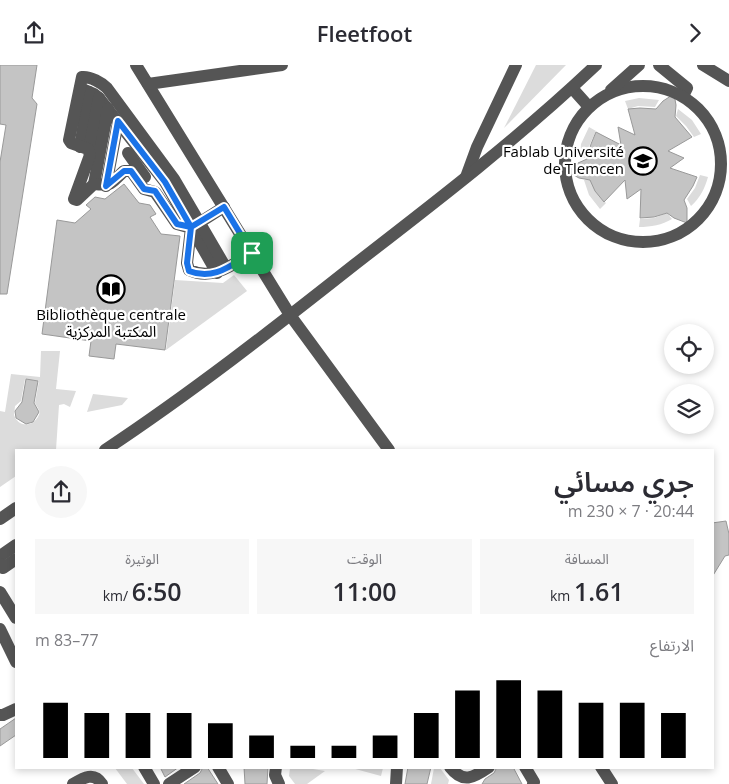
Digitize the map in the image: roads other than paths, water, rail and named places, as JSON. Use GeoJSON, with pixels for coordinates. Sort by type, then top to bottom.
{"type":"FeatureCollection","features":[{"type":"Feature","properties":{"kind":"street"},"geometry":{"type":"LineString","coordinates":[[136,65],[290,315],[388,449]]}},
{"type":"Feature","properties":{"kind":"street"},"geometry":{"type":"LineString","coordinates":[[148,84],[251,71],[282,65]]}},
{"type":"Feature","properties":{"kind":"street"},"geometry":{"type":"LineString","coordinates":[[465,179],[477,147],[516,65]]}},
{"type":"Feature","properties":{"kind":"street"},"geometry":{"type":"LineString","coordinates":[[106,449],[290,315],[465,179],[572,88],[596,65]]}},
{"type":"Feature","properties":{"kind":"street"},"geometry":{"type":"LineString","coordinates":[[604,95],[622,88],[647,85],[666,89],[683,96],[698,107],[713,127],[721,152],[721,177],[712,200],[697,220],[676,235],[652,241],[627,240],[604,231],[584,215],[571,194],[565,169],[566,151],[574,127],[589,107],[639,65]]}},
{"type":"Feature","properties":{"kind":"street"},"geometry":{"type":"LineString","coordinates":[[659,65],[687,88],[683,96]]}},
{"type":"Feature","properties":{"kind":"street"},"geometry":{"type":"LineString","coordinates":[[703,65],[729,81]]}},
{"type":"Feature","properties":{"kind":"street"},"geometry":{"type":"LineString","coordinates":[[222,271],[195,225],[165,182],[108,109],[89,93],[82,79],[85,76],[104,86],[174,179],[195,225],[187,263],[189,271],[209,274],[222,271],[252,253]]}},
{"type":"Feature","properties":{"kind":"street"},"geometry":{"type":"LineString","coordinates":[[572,88],[589,107]]}},
{"type":"Feature","properties":{"kind":"street"},"geometry":{"type":"LineString","coordinates":[[84,149],[89,93]]}},
{"type":"Feature","properties":{"kind":"street"},"geometry":{"type":"LineString","coordinates":[[89,93],[69,140],[90,155],[74,199],[77,200],[126,170],[131,171],[145,189],[155,191]]}},
{"type":"Feature","properties":{"kind":"street"},"geometry":{"type":"LineString","coordinates":[[100,185],[108,109]]}},
{"type":"Feature","properties":{"kind":"street"},"geometry":{"type":"LineString","coordinates":[[100,185],[118,121]]}},
{"type":"Feature","properties":{"kind":"street"},"geometry":{"type":"LineString","coordinates":[[126,170],[130,138]]}},
{"type":"Feature","properties":{"kind":"street"},"geometry":{"type":"LineString","coordinates":[[128,153],[177,224],[195,225],[224,207]]}},
{"type":"Feature","properties":{"kind":"street"},"geometry":{"type":"LineString","coordinates":[[0,519],[15,509]]}},
{"type":"Feature","properties":{"kind":"street"},"geometry":{"type":"LineString","coordinates":[[0,556],[15,546]]}},
{"type":"Feature","properties":{"kind":"street"},"geometry":{"type":"LineString","coordinates":[[0,564],[2,568],[15,560]]}},
{"type":"Feature","properties":{"kind":"street"},"geometry":{"type":"LineString","coordinates":[[0,592],[15,615]]}},
{"type":"Feature","properties":{"kind":"street"},"geometry":{"type":"LineString","coordinates":[[0,629],[15,661]]}},
{"type":"Feature","properties":{"kind":"street"},"geometry":{"type":"LineString","coordinates":[[0,715],[15,709]]}},
{"type":"Feature","properties":{"kind":"street"},"geometry":{"type":"LineString","coordinates":[[145,769],[154,784]]}},
{"type":"Feature","properties":{"kind":"street"},"geometry":{"type":"LineString","coordinates":[[169,784],[192,769]]}},
{"type":"Feature","properties":{"kind":"street"},"geometry":{"type":"LineString","coordinates":[[219,769],[228,784]]}},
{"type":"Feature","properties":{"kind":"street"},"geometry":{"type":"LineString","coordinates":[[276,769],[275,775],[279,784]]}},
{"type":"Feature","properties":{"kind":"street"},"geometry":{"type":"LineString","coordinates":[[396,784],[397,769]]}},
{"type":"Feature","properties":{"kind":"street"},"geometry":{"type":"LineString","coordinates":[[452,769],[459,779],[467,780],[486,769]]}},
{"type":"Feature","properties":{"kind":"street"},"geometry":{"type":"LineString","coordinates":[[526,769],[534,782],[533,784]]}},
{"type":"Feature","properties":{"kind":"street"},"geometry":{"type":"LineString","coordinates":[[602,769],[612,784]]}},
{"type":"Feature","properties":{"kind":"street"},"geometry":{"type":"LineString","coordinates":[[73,784],[92,776],[96,777],[102,784]]}},
{"type":"Feature","properties":{"kind":"place","name":"Fablab Université de Tlemcen"},"geometry":{"type":"Point","coordinates":[643,161]}},
{"type":"Feature","properties":{"kind":"place","name":"Bibliothèque centrale المكتبة المركزية"},"geometry":{"type":"Point","coordinates":[111,289]}}]}
